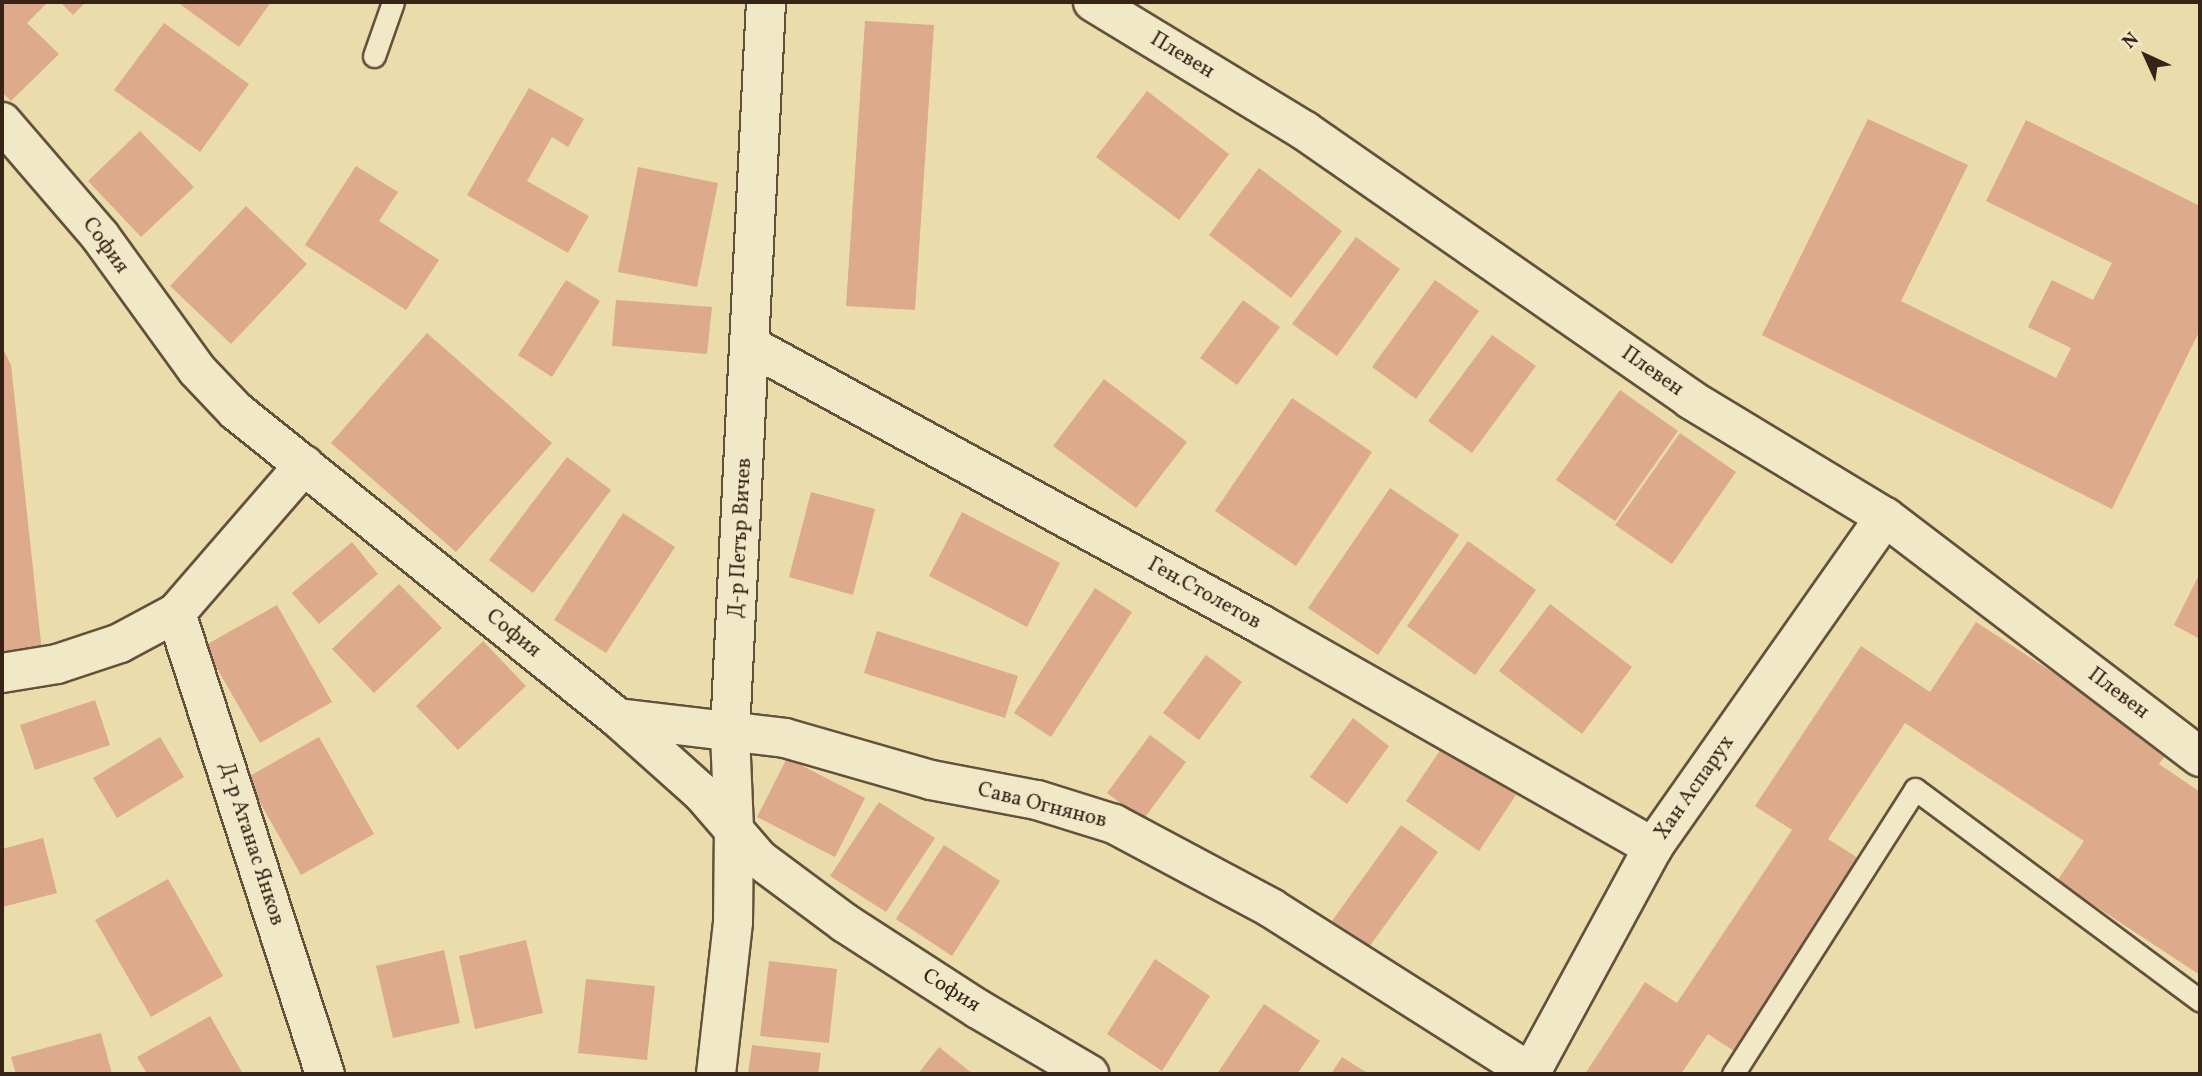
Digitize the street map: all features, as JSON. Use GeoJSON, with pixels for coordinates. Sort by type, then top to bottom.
{"type":"FeatureCollection","features":[{"type":"Feature","properties":{"kind":"street","name":"Д-р Петър Вичев"},"geometry":{"type":"LineString","coordinates":[[716,1074],[733,922],[734,829],[730,732],[766,2]]}},
{"type":"Feature","properties":{"kind":"street","name":"Плевен"},"geometry":{"type":"LineString","coordinates":[[1093,2],[1305,131],[1690,399],[1885,517],[2200,757]]}},
{"type":"Feature","properties":{"kind":"street","name":"София"},"geometry":{"type":"LineString","coordinates":[[2,122],[100,236],[149,309],[197,370],[236,411],[618,718],[702,793],[758,859],[845,923],[978,1009],[1089,1074]]}},
{"type":"Feature","properties":{"kind":"street","name":"Ген.Столетов"},"geometry":{"type":"LineString","coordinates":[[751,346],[1262,625],[1653,847]]}},
{"type":"Feature","properties":{"kind":"street"},"geometry":{"type":"LineString","coordinates":[[2,673],[57,664],[120,643],[176,613],[303,465]]}},
{"type":"Feature","properties":{"kind":"street","name":"Хан Аспарух"},"geometry":{"type":"LineString","coordinates":[[1530,1074],[1653,847],[1885,517]]}},
{"type":"Feature","properties":{"kind":"street","name":"Д-р Атанас Янков"},"geometry":{"type":"LineString","coordinates":[[176,613],[325,1074]]}},
{"type":"Feature","properties":{"kind":"street","name":"Сава Огнянов"},"geometry":{"type":"LineString","coordinates":[[618,718],[785,738],[930,780],[1037,800],[1114,824],[1271,908],[1530,1074]]}},
{"type":"Feature","properties":{"kind":"lane"},"geometry":{"type":"LineString","coordinates":[[374,56],[393,2]]}},
{"type":"Feature","properties":{"kind":"lane"},"geometry":{"type":"LineString","coordinates":[[1733,1074],[1915,789],[2200,1002]]}},
{"type":"Feature","properties":{"kind":"building"},"geometry":{"type":"Polygon","coordinates":[[[2,2],[48,2],[27,23],[59,54],[11,101],[2,92],[2,2]]]}},
{"type":"Feature","properties":{"kind":"building"},"geometry":{"type":"Polygon","coordinates":[[[60,2],[86,2],[73,15],[60,2]]]}},
{"type":"Feature","properties":{"kind":"building"},"geometry":{"type":"Polygon","coordinates":[[[177,2],[271,2],[239,47],[177,2]]]}},
{"type":"Feature","properties":{"kind":"building"},"geometry":{"type":"Polygon","coordinates":[[[865,21],[934,25],[915,310],[846,306],[865,21]]]}},
{"type":"Feature","properties":{"kind":"building"},"geometry":{"type":"Polygon","coordinates":[[[164,23],[249,84],[200,152],[114,90],[164,23]]]}},
{"type":"Feature","properties":{"kind":"building"},"geometry":{"type":"Polygon","coordinates":[[[529,88],[584,119],[568,147],[552,137],[527,181],[589,216],[568,253],[467,195],[529,88]]]}},
{"type":"Feature","properties":{"kind":"building"},"geometry":{"type":"Polygon","coordinates":[[[1147,91],[1229,154],[1179,220],[1096,157],[1147,91]]]}},
{"type":"Feature","properties":{"kind":"building"},"geometry":{"type":"Polygon","coordinates":[[[1868,119],[1968,165],[1901,301],[2056,378],[2071,348],[2028,327],[2052,280],[2093,300],[2112,263],[1986,201],[2026,120],[2200,206],[2200,330],[2112,509],[1762,335],[1868,119]]]}},
{"type":"Feature","properties":{"kind":"building"},"geometry":{"type":"Polygon","coordinates":[[[140,131],[194,187],[141,237],[88,181],[140,131]]]}},
{"type":"Feature","properties":{"kind":"building"},"geometry":{"type":"Polygon","coordinates":[[[356,166],[398,192],[379,221],[439,260],[406,310],[305,245],[356,166]]]}},
{"type":"Feature","properties":{"kind":"building"},"geometry":{"type":"Polygon","coordinates":[[[638,167],[718,183],[697,287],[618,272],[638,167]]]}},
{"type":"Feature","properties":{"kind":"building"},"geometry":{"type":"Polygon","coordinates":[[[1259,168],[1342,231],[1291,298],[1209,235],[1259,168]]]}},
{"type":"Feature","properties":{"kind":"building"},"geometry":{"type":"Polygon","coordinates":[[[246,206],[307,264],[231,344],[170,286],[246,206]]]}},
{"type":"Feature","properties":{"kind":"building"},"geometry":{"type":"Polygon","coordinates":[[[1356,237],[1400,269],[1337,356],[1292,324],[1356,237]]]}},
{"type":"Feature","properties":{"kind":"building"},"geometry":{"type":"Polygon","coordinates":[[[566,280],[600,301],[552,377],[518,355],[566,280]]]}},
{"type":"Feature","properties":{"kind":"building"},"geometry":{"type":"Polygon","coordinates":[[[1435,280],[1479,311],[1416,399],[1372,367],[1435,280]]]}},
{"type":"Feature","properties":{"kind":"building"},"geometry":{"type":"Polygon","coordinates":[[[616,300],[712,307],[707,354],[612,346],[616,300]]]}},
{"type":"Feature","properties":{"kind":"building"},"geometry":{"type":"Polygon","coordinates":[[[1243,300],[1280,327],[1237,385],[1200,358],[1243,300]]]}},
{"type":"Feature","properties":{"kind":"building"},"geometry":{"type":"Polygon","coordinates":[[[427,333],[552,443],[456,552],[331,443],[427,333]]]}},
{"type":"Feature","properties":{"kind":"building"},"geometry":{"type":"Polygon","coordinates":[[[1492,335],[1536,366],[1472,453],[1428,421],[1492,335]]]}},
{"type":"Feature","properties":{"kind":"building"},"geometry":{"type":"Polygon","coordinates":[[[2,347],[11,365],[42,652],[2,656],[2,347]]]}},
{"type":"Feature","properties":{"kind":"building"},"geometry":{"type":"Polygon","coordinates":[[[1104,379],[1187,442],[1136,508],[1053,446],[1104,379]]]}},
{"type":"Feature","properties":{"kind":"building"},"geometry":{"type":"Polygon","coordinates":[[[1620,390],[1678,431],[1615,521],[1556,480],[1620,390]]]}},
{"type":"Feature","properties":{"kind":"building"},"geometry":{"type":"Polygon","coordinates":[[[1292,398],[1372,452],[1296,566],[1215,511],[1292,398]]]}},
{"type":"Feature","properties":{"kind":"building"},"geometry":{"type":"Polygon","coordinates":[[[1680,433],[1736,472],[1672,564],[1615,525],[1680,433]]]}},
{"type":"Feature","properties":{"kind":"building"},"geometry":{"type":"Polygon","coordinates":[[[567,457],[611,490],[533,593],[489,560],[567,457]]]}},
{"type":"Feature","properties":{"kind":"building"},"geometry":{"type":"Polygon","coordinates":[[[1390,488],[1459,535],[1378,655],[1308,608],[1390,488]]]}},
{"type":"Feature","properties":{"kind":"building"},"geometry":{"type":"Polygon","coordinates":[[[811,492],[875,509],[853,595],[789,577],[811,492]]]}},
{"type":"Feature","properties":{"kind":"building"},"geometry":{"type":"Polygon","coordinates":[[[962,512],[1060,563],[1027,627],[929,576],[962,512]]]}},
{"type":"Feature","properties":{"kind":"building"},"geometry":{"type":"Polygon","coordinates":[[[623,513],[675,547],[606,653],[554,620],[623,513]]]}},
{"type":"Feature","properties":{"kind":"building"},"geometry":{"type":"Polygon","coordinates":[[[1468,541],[1536,590],[1475,675],[1407,626],[1468,541]]]}},
{"type":"Feature","properties":{"kind":"building"},"geometry":{"type":"Polygon","coordinates":[[[352,542],[378,574],[319,624],[292,593],[352,542]]]}},
{"type":"Feature","properties":{"kind":"building"},"geometry":{"type":"Polygon","coordinates":[[[2200,573],[2200,639],[2174,625],[2200,573]]]}},
{"type":"Feature","properties":{"kind":"building"},"geometry":{"type":"Polygon","coordinates":[[[399,584],[442,628],[374,693],[332,649],[399,584]]]}},
{"type":"Feature","properties":{"kind":"building"},"geometry":{"type":"Polygon","coordinates":[[[1095,588],[1132,612],[1051,737],[1014,713],[1095,588]]]}},
{"type":"Feature","properties":{"kind":"building"},"geometry":{"type":"Polygon","coordinates":[[[1550,604],[1632,667],[1582,734],[1499,671],[1550,604]]]}},
{"type":"Feature","properties":{"kind":"building"},"geometry":{"type":"Polygon","coordinates":[[[277,605],[332,702],[260,743],[204,646],[277,605]]]}},
{"type":"Feature","properties":{"kind":"building"},"geometry":{"type":"Polygon","coordinates":[[[1976,622],[2170,749],[2159,764],[2200,792],[2200,975],[2057,881],[2084,841],[1905,723],[1828,839],[1861,860],[1734,1051],[1708,1034],[1681,1074],[1585,1074],[1645,982],[1677,1003],[1792,830],[1755,806],[1861,646],[1930,692],[1976,622]]]}},
{"type":"Feature","properties":{"kind":"building"},"geometry":{"type":"Polygon","coordinates":[[[877,631],[1018,676],[1005,718],[864,673],[877,631]]]}},
{"type":"Feature","properties":{"kind":"building"},"geometry":{"type":"Polygon","coordinates":[[[483,641],[526,686],[458,750],[416,706],[483,641]]]}},
{"type":"Feature","properties":{"kind":"building"},"geometry":{"type":"Polygon","coordinates":[[[1206,655],[1242,682],[1199,740],[1163,713],[1206,655]]]}},
{"type":"Feature","properties":{"kind":"building"},"geometry":{"type":"Polygon","coordinates":[[[95,700],[110,745],[35,770],[20,725],[95,700]]]}},
{"type":"Feature","properties":{"kind":"building"},"geometry":{"type":"Polygon","coordinates":[[[1353,718],[1389,746],[1347,804],[1310,777],[1353,718]]]}},
{"type":"Feature","properties":{"kind":"building"},"geometry":{"type":"Polygon","coordinates":[[[1150,735],[1186,762],[1143,820],[1107,793],[1150,735]]]}},
{"type":"Feature","properties":{"kind":"building"},"geometry":{"type":"Polygon","coordinates":[[[160,737],[184,777],[117,818],[93,778],[160,737]]]}},
{"type":"Feature","properties":{"kind":"building"},"geometry":{"type":"Polygon","coordinates":[[[319,737],[374,834],[301,875],[246,778],[319,737]]]}},
{"type":"Feature","properties":{"kind":"building"},"geometry":{"type":"Polygon","coordinates":[[[1443,746],[1516,795],[1479,851],[1406,801],[1443,746]]]}},
{"type":"Feature","properties":{"kind":"building"},"geometry":{"type":"Polygon","coordinates":[[[787,758],[865,798],[835,857],[757,817],[787,758]]]}},
{"type":"Feature","properties":{"kind":"building"},"geometry":{"type":"Polygon","coordinates":[[[879,802],[935,838],[886,912],[830,876],[879,802]]]}},
{"type":"Feature","properties":{"kind":"building"},"geometry":{"type":"Polygon","coordinates":[[[1401,825],[1438,852],[1369,947],[1332,921],[1401,825]]]}},
{"type":"Feature","properties":{"kind":"building"},"geometry":{"type":"Polygon","coordinates":[[[43,838],[57,893],[2,907],[2,849],[43,838]]]}},
{"type":"Feature","properties":{"kind":"building"},"geometry":{"type":"Polygon","coordinates":[[[944,845],[1000,881],[952,956],[896,919],[944,845]]]}},
{"type":"Feature","properties":{"kind":"building"},"geometry":{"type":"Polygon","coordinates":[[[168,879],[223,976],[151,1017],[95,920],[168,879]]]}},
{"type":"Feature","properties":{"kind":"building"},"geometry":{"type":"Polygon","coordinates":[[[526,940],[543,1013],[475,1029],[459,956],[526,940]]]}},
{"type":"Feature","properties":{"kind":"building"},"geometry":{"type":"Polygon","coordinates":[[[444,950],[460,1023],[393,1038],[376,966],[444,950]]]}},
{"type":"Feature","properties":{"kind":"building"},"geometry":{"type":"Polygon","coordinates":[[[1155,959],[1210,996],[1162,1071],[1107,1034],[1155,959]]]}},
{"type":"Feature","properties":{"kind":"building"},"geometry":{"type":"Polygon","coordinates":[[[769,961],[837,969],[829,1043],[760,1036],[769,961]]]}},
{"type":"Feature","properties":{"kind":"building"},"geometry":{"type":"Polygon","coordinates":[[[586,979],[655,986],[647,1060],[578,1053],[586,979]]]}},
{"type":"Feature","properties":{"kind":"building"},"geometry":{"type":"Polygon","coordinates":[[[1264,1004],[1320,1041],[1297,1074],[1217,1074],[1264,1004]]]}},
{"type":"Feature","properties":{"kind":"building"},"geometry":{"type":"Polygon","coordinates":[[[210,1016],[243,1074],[147,1074],[137,1057],[210,1016]]]}},
{"type":"Feature","properties":{"kind":"building"},"geometry":{"type":"Polygon","coordinates":[[[101,1033],[112,1074],[16,1074],[11,1057],[101,1033]]]}},
{"type":"Feature","properties":{"kind":"building"},"geometry":{"type":"Polygon","coordinates":[[[752,1045],[821,1053],[818,1074],[748,1074],[752,1045]]]}},
{"type":"Feature","properties":{"kind":"building"},"geometry":{"type":"Polygon","coordinates":[[[939,1047],[973,1074],[918,1074],[939,1047]]]}},
{"type":"Feature","properties":{"kind":"building"},"geometry":{"type":"Polygon","coordinates":[[[1342,1057],[1369,1074],[1331,1074],[1342,1057]]]}}]}
